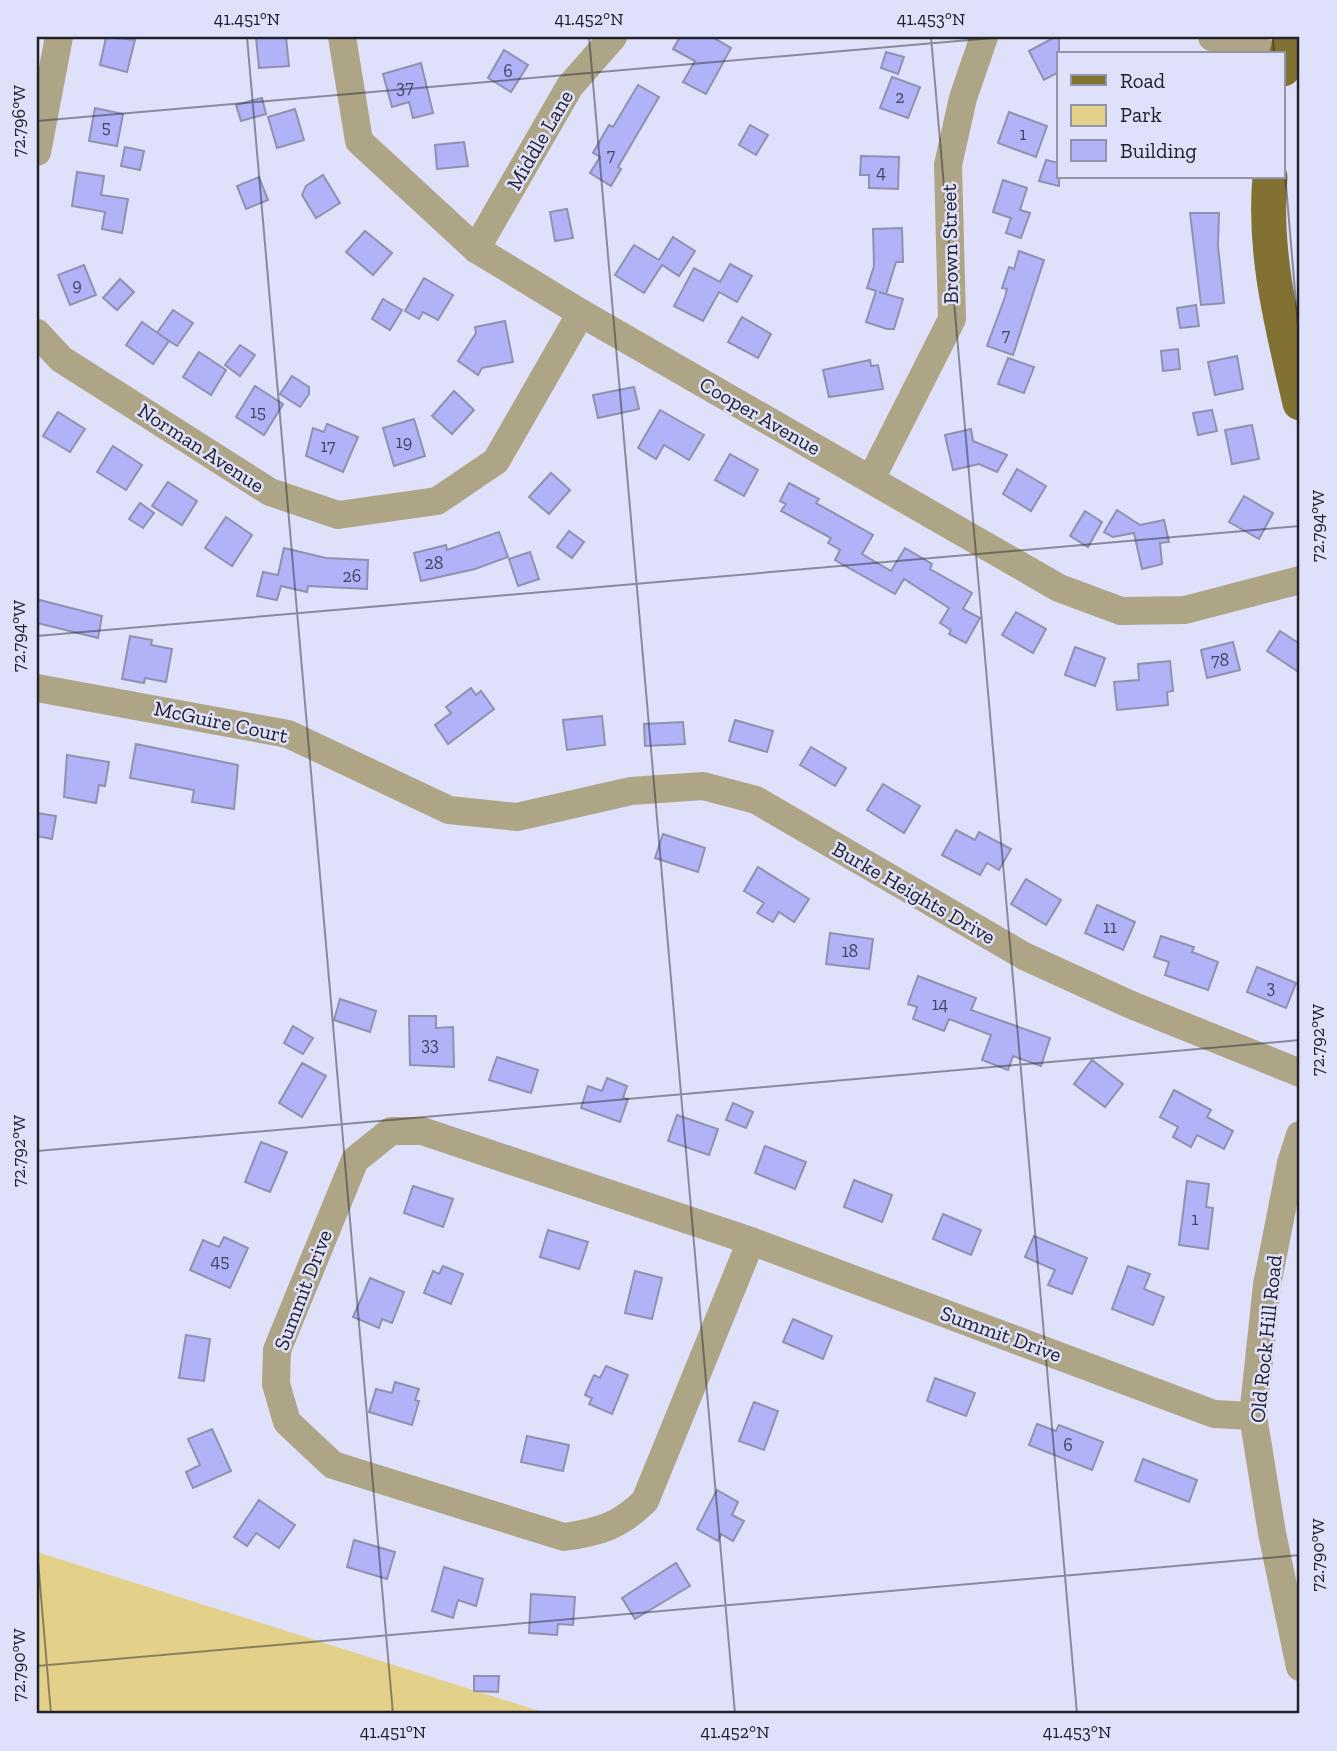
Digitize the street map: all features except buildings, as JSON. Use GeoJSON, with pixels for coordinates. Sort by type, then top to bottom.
{"type":"FeatureCollection","features":[{"type":"Feature","properties":{"kind":"main road"},"geometry":{"type":"LineString","coordinates":[[1270,178],[1271,262],[1280,318],[1300,403]]}},
{"type":"Feature","properties":{"kind":"street"},"geometry":{"type":"LineString","coordinates":[[37,152],[59,37]]}},
{"type":"Feature","properties":{"kind":"street","name":"Cooper Avenue"},"geometry":{"type":"LineString","coordinates":[[342,37],[359,141],[476,249],[581,313],[1059,588],[1121,611],[1185,610],[1300,580]]}},
{"type":"Feature","properties":{"kind":"street","name":"Middle Lane"},"geometry":{"type":"LineString","coordinates":[[476,249],[570,86],[613,37]]}},
{"type":"Feature","properties":{"kind":"street","name":"Brown Street"},"geometry":{"type":"LineString","coordinates":[[871,479],[952,319],[948,165],[963,98],[984,37]]}},
{"type":"Feature","properties":{"kind":"street"},"geometry":{"type":"LineString","coordinates":[[1212,37],[1267,52]]}},
{"type":"Feature","properties":{"kind":"street","name":"Norman Avenue"},"geometry":{"type":"LineString","coordinates":[[37,333],[61,359],[270,492],[338,514],[437,501],[496,461],[581,313]]}},
{"type":"Feature","properties":{"kind":"street","name":"McGuire Court"},"geometry":{"type":"LineString","coordinates":[[37,688],[288,734],[449,810],[517,817]]}},
{"type":"Feature","properties":{"kind":"street","name":"Burke Heights Drive"},"geometry":{"type":"LineString","coordinates":[[517,817],[631,791],[704,786],[756,800],[1024,956],[1129,1004],[1300,1073]]}},
{"type":"Feature","properties":{"kind":"street","name":"Summit Drive"},"geometry":{"type":"LineString","coordinates":[[751,1241],[645,1501],[625,1520],[593,1533],[564,1537],[332,1465],[287,1422],[276,1384],[277,1350],[355,1160],[391,1131],[422,1131],[751,1241],[1214,1414],[1253,1416]]}},
{"type":"Feature","properties":{"kind":"street","name":"Old Rock Hill Road"},"geometry":{"type":"LineString","coordinates":[[1300,1135],[1291,1163],[1267,1285],[1253,1416],[1272,1533],[1300,1667]]}},
{"type":"Feature","properties":{"kind":"green space"},"geometry":{"type":"Polygon","coordinates":[[[37,1552],[549,1714],[37,1714],[37,1552]]]}}]}
